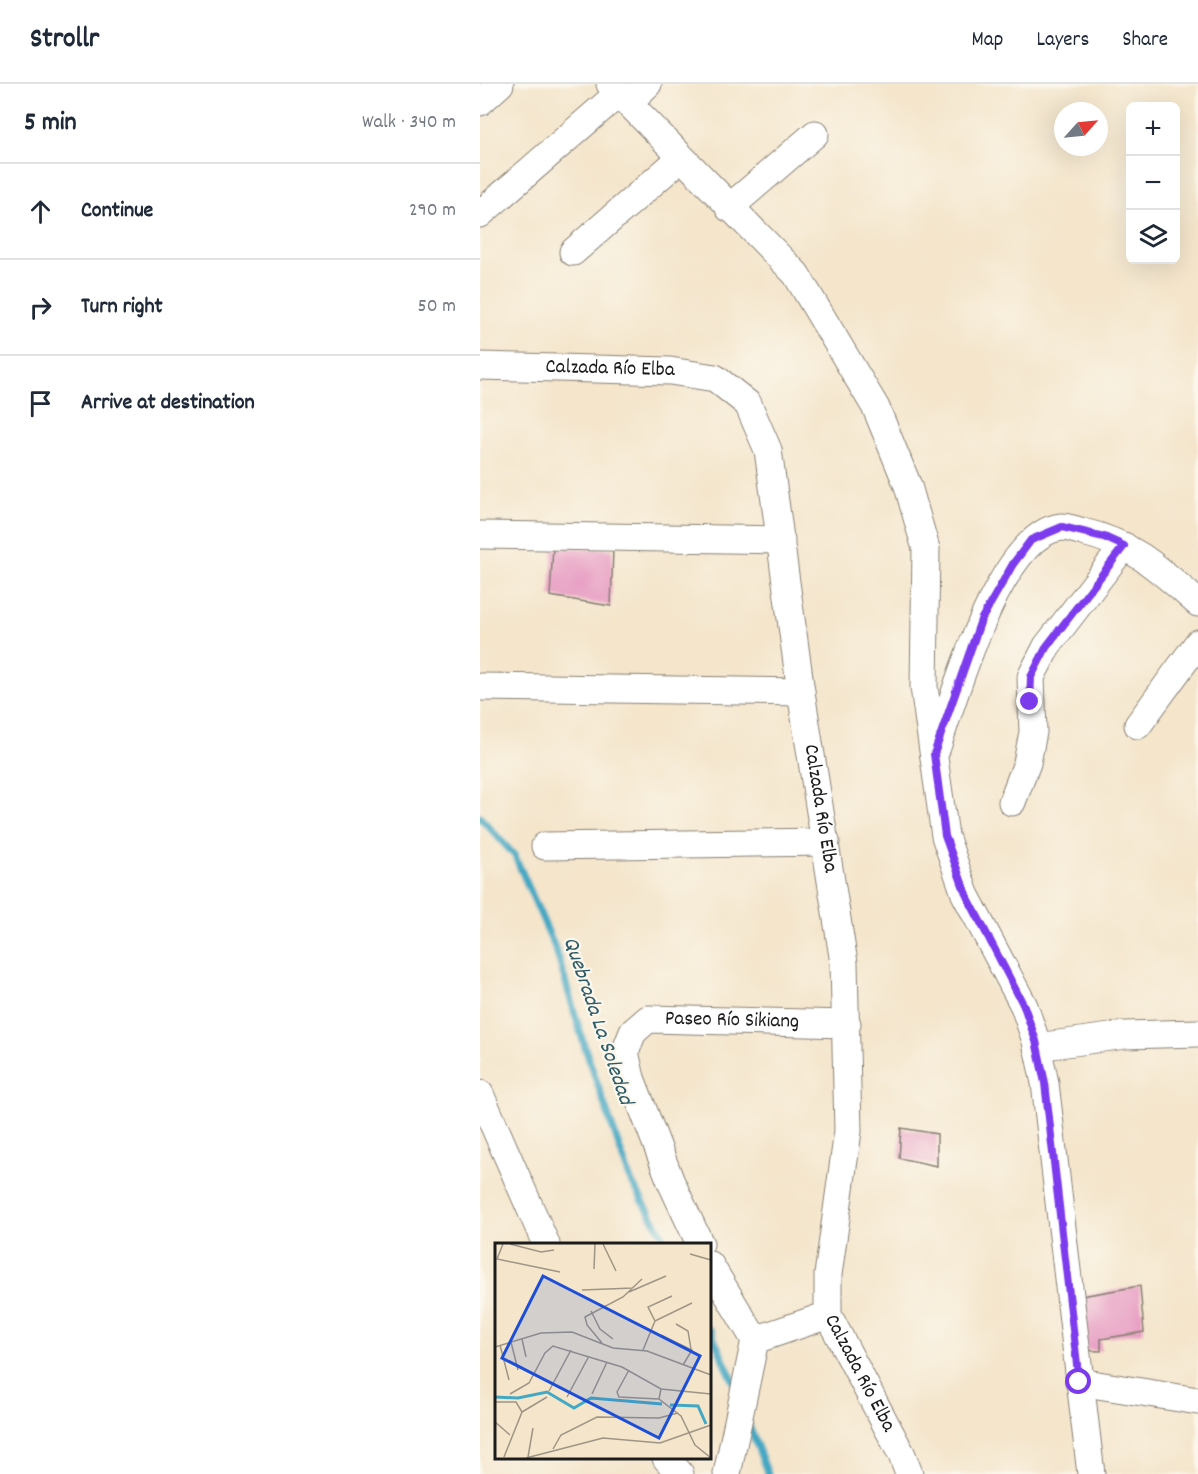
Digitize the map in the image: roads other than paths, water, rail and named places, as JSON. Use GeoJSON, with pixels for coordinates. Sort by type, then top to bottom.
{"type":"FeatureCollection","features":[{"type":"Feature","properties":{"kind":"street"},"geometry":{"type":"LineString","coordinates":[[480,102],[500,84]]}},
{"type":"Feature","properties":{"kind":"street"},"geometry":{"type":"LineString","coordinates":[[480,214],[619,93],[648,84]]}},
{"type":"Feature","properties":{"kind":"street"},"geometry":{"type":"LineString","coordinates":[[619,93],[796,274],[876,408],[908,486],[926,549],[924,687],[945,836],[966,894],[1024,1006],[1037,1047],[1045,1083],[1091,1474]]}},
{"type":"Feature","properties":{"kind":"street"},"geometry":{"type":"LineString","coordinates":[[729,208],[815,134]]}},
{"type":"Feature","properties":{"kind":"street"},"geometry":{"type":"LineString","coordinates":[[573,252],[681,158]]}},
{"type":"Feature","properties":{"kind":"street","name":"Calzada Río Elba"},"geometry":{"type":"LineString","coordinates":[[480,366],[670,371],[715,378],[748,404],[768,450],[801,692],[844,963],[848,1131],[828,1275],[828,1315],[902,1455],[909,1474]]}},
{"type":"Feature","properties":{"kind":"street"},"geometry":{"type":"LineString","coordinates":[[934,754],[981,620],[1013,564],[1031,540],[1062,527],[1104,537],[1139,553],[1198,603]]}},
{"type":"Feature","properties":{"kind":"street"},"geometry":{"type":"LineString","coordinates":[[480,535],[781,540]]}},
{"type":"Feature","properties":{"kind":"street"},"geometry":{"type":"LineString","coordinates":[[1012,802],[1028,763],[1033,732],[1031,677],[1047,646],[1124,546]]}},
{"type":"Feature","properties":{"kind":"street"},"geometry":{"type":"LineString","coordinates":[[1138,725],[1198,644]]}},
{"type":"Feature","properties":{"kind":"street"},"geometry":{"type":"LineString","coordinates":[[480,687],[801,692]]}},
{"type":"Feature","properties":{"kind":"street"},"geometry":{"type":"LineString","coordinates":[[545,846],[826,842]]}},
{"type":"Feature","properties":{"kind":"street","name":"Paseo Río Sikiang"},"geometry":{"type":"LineString","coordinates":[[699,1243],[671,1182],[631,1078],[625,1052],[633,1032],[648,1019],[847,1024]]}},
{"type":"Feature","properties":{"kind":"street"},"geometry":{"type":"LineString","coordinates":[[1037,1047],[1125,1035],[1198,1033]]}},
{"type":"Feature","properties":{"kind":"street"},"geometry":{"type":"LineString","coordinates":[[480,1094],[545,1243]]}},
{"type":"Feature","properties":{"kind":"street"},"geometry":{"type":"LineString","coordinates":[[711,1268],[754,1340],[727,1474]]}},
{"type":"Feature","properties":{"kind":"street"},"geometry":{"type":"LineString","coordinates":[[754,1340],[828,1315]]}},
{"type":"Feature","properties":{"kind":"street"},"geometry":{"type":"LineString","coordinates":[[1079,1382],[1198,1401]]}},
{"type":"Feature","properties":{"kind":"street"},"geometry":{"type":"LineString","coordinates":[[667,1459],[680,1474]]}},
{"type":"Feature","properties":{"kind":"waterway","name":"Quebrada La Soledad"},"geometry":{"type":"LineString","coordinates":[[480,817],[515,856],[556,950],[585,1048],[631,1181],[667,1243]]}},
{"type":"Feature","properties":{"kind":"waterway","name":"Quebrada La Soledad"},"geometry":{"type":"LineString","coordinates":[[711,1332],[736,1387]]}},
{"type":"Feature","properties":{"kind":"waterway","name":"Quebrada La Soledad"},"geometry":{"type":"LineString","coordinates":[[748,1423],[768,1474]]}}]}
